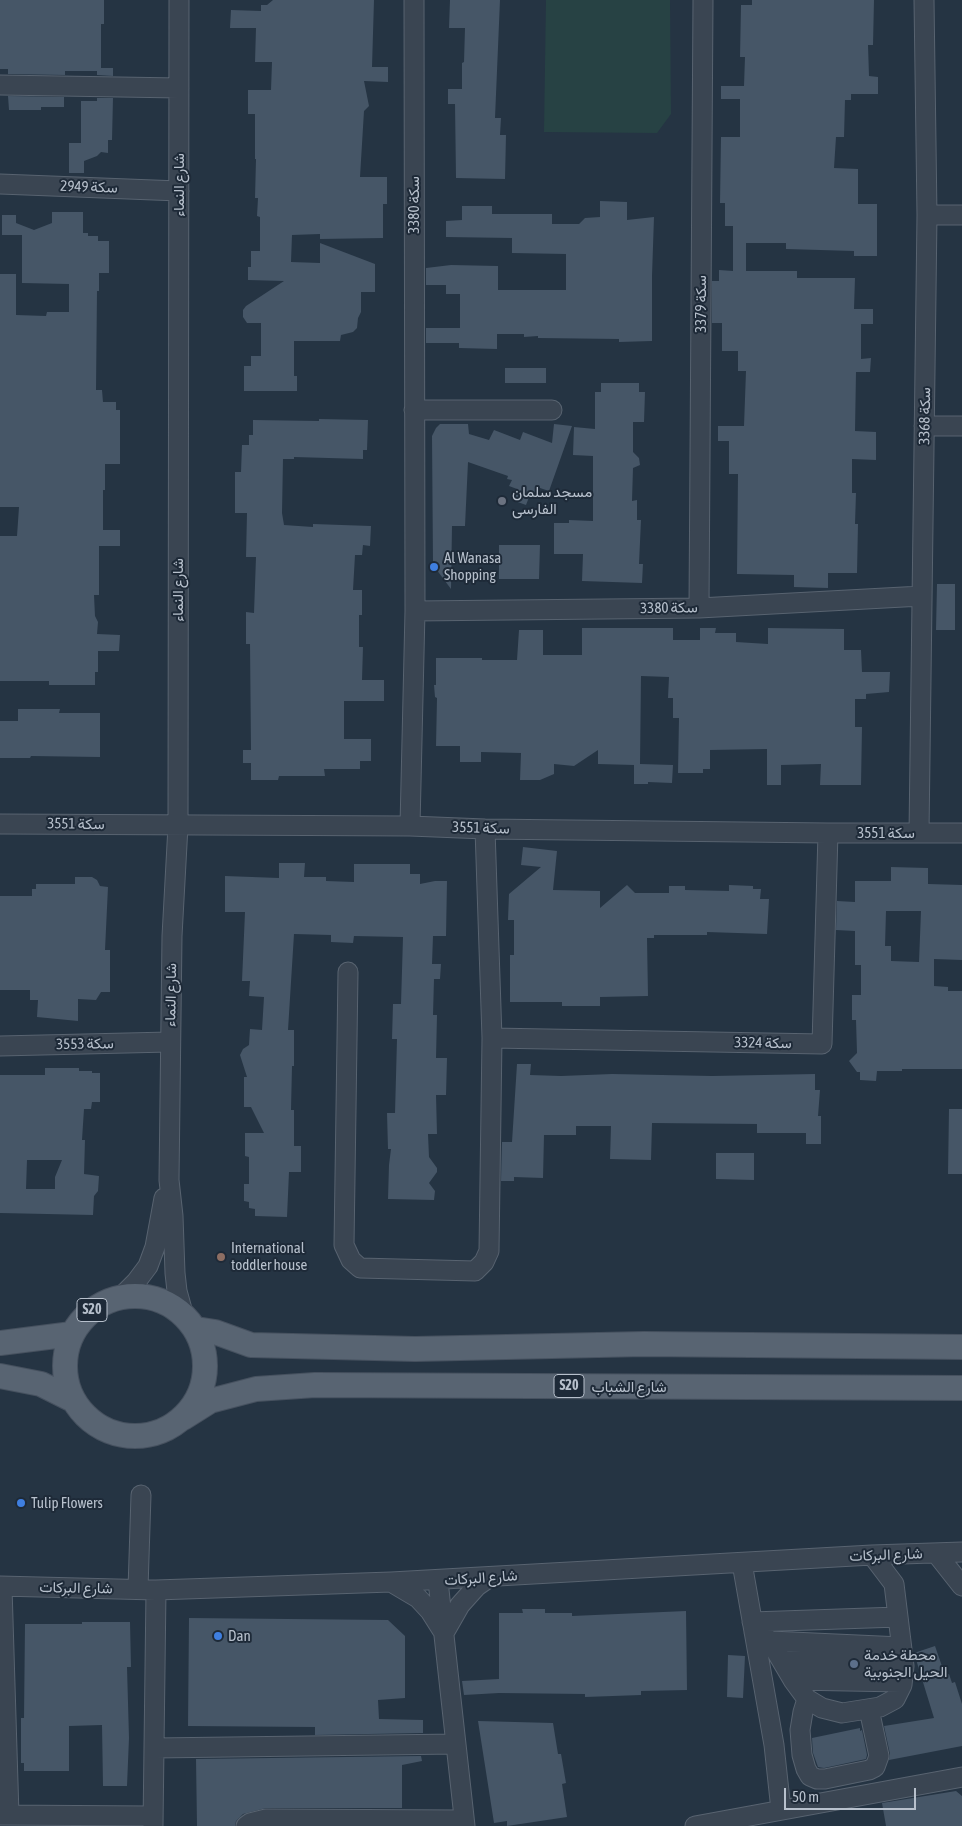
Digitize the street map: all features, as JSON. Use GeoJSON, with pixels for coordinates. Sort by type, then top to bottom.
{"type":"FeatureCollection","features":[{"type":"Feature","properties":{"kind":"main road","name":"S20"},"geometry":{"type":"LineString","coordinates":[[190,1321],[204,1347],[206,1366],[203,1386],[195,1403],[183,1418],[161,1432],[133,1437],[119,1435],[106,1430],[93,1423],[82,1412],[73,1400],[65,1378],[65,1355],[72,1334],[81,1320],[93,1309],[107,1301],[122,1296],[138,1295],[155,1298],[170,1304],[190,1321],[251,1344],[415,1349],[644,1344],[962,1347]]}},
{"type":"Feature","properties":{"kind":"main road","name":"S20"},"geometry":{"type":"LineString","coordinates":[[0,1343],[72,1334]]}},
{"type":"Feature","properties":{"kind":"main road","name":"S20"},"geometry":{"type":"LineString","coordinates":[[0,1376],[41,1384],[73,1400]]}},
{"type":"Feature","properties":{"kind":"main road","name":"شارع الشباب"},"geometry":{"type":"LineString","coordinates":[[183,1418],[210,1402],[256,1389],[315,1385],[962,1388]]}},
{"type":"Feature","properties":{"kind":"street","name":"شارع النماء"},"geometry":{"type":"LineString","coordinates":[[179,0],[178,826],[172,936],[169,1180],[173,1216],[174,1273],[177,1291],[190,1321]]}},
{"type":"Feature","properties":{"kind":"street","name":"سكة 3380"},"geometry":{"type":"LineString","coordinates":[[410,826],[415,611],[414,0]]}},
{"type":"Feature","properties":{"kind":"street","name":"سكة 3379"},"geometry":{"type":"LineString","coordinates":[[699,608],[703,0]]}},
{"type":"Feature","properties":{"kind":"street","name":"سكة 3368"},"geometry":{"type":"LineString","coordinates":[[919,833],[927,215],[924,0]]}},
{"type":"Feature","properties":{"kind":"street"},"geometry":{"type":"LineString","coordinates":[[0,85],[179,88]]}},
{"type":"Feature","properties":{"kind":"street","name":"سكة 2949"},"geometry":{"type":"LineString","coordinates":[[0,184],[179,191]]}},
{"type":"Feature","properties":{"kind":"street"},"geometry":{"type":"LineString","coordinates":[[927,215],[962,215]]}},
{"type":"Feature","properties":{"kind":"street"},"geometry":{"type":"LineString","coordinates":[[414,410],[552,410]]}},
{"type":"Feature","properties":{"kind":"street"},"geometry":{"type":"LineString","coordinates":[[924,426],[962,426]]}},
{"type":"Feature","properties":{"kind":"street","name":"سكة 3380"},"geometry":{"type":"LineString","coordinates":[[415,611],[699,608],[922,596]]}},
{"type":"Feature","properties":{"kind":"street","name":"سكة 3551"},"geometry":{"type":"LineString","coordinates":[[0,824],[410,826],[828,833],[962,833]]}},
{"type":"Feature","properties":{"kind":"street"},"geometry":{"type":"LineString","coordinates":[[348,972],[344,1245],[351,1260],[360,1268],[475,1271],[484,1262],[489,1251],[492,1038],[485,828]]}},
{"type":"Feature","properties":{"kind":"street","name":"سكة 3324"},"geometry":{"type":"LineString","coordinates":[[492,1038],[822,1044],[828,833]]}},
{"type":"Feature","properties":{"kind":"street","name":"سكة 3553"},"geometry":{"type":"LineString","coordinates":[[0,1046],[170,1042]]}},
{"type":"Feature","properties":{"kind":"street","name":"شارع النماء"},"geometry":{"type":"LineString","coordinates":[[122,1296],[144,1271],[156,1247],[169,1180]]}},
{"type":"Feature","properties":{"kind":"street"},"geometry":{"type":"LineString","coordinates":[[1,1586],[4,1815],[153,1821],[155,1748],[141,1495]]}},
{"type":"Feature","properties":{"kind":"street","name":"شارع البركات"},"geometry":{"type":"LineString","coordinates":[[1,1586],[147,1589],[438,1581],[872,1555],[962,1552]]}},
{"type":"Feature","properties":{"kind":"street"},"geometry":{"type":"LineString","coordinates":[[936,1553],[962,1586]]}},
{"type":"Feature","properties":{"kind":"street"},"geometry":{"type":"LineString","coordinates":[[894,1584],[910,1554]]}},
{"type":"Feature","properties":{"kind":"street"},"geometry":{"type":"LineString","coordinates":[[759,1632],[808,1699],[822,1708],[842,1713],[880,1707],[895,1699],[902,1664],[894,1584],[872,1555]]}},
{"type":"Feature","properties":{"kind":"street"},"geometry":{"type":"LineString","coordinates":[[742,1563],[759,1632],[781,1810]]}},
{"type":"Feature","properties":{"kind":"street"},"geometry":{"type":"LineString","coordinates":[[444,1633],[460,1605],[477,1586],[490,1577]]}},
{"type":"Feature","properties":{"kind":"street"},"geometry":{"type":"LineString","coordinates":[[246,1826],[250,1823],[266,1819],[465,1823],[438,1581]]}},
{"type":"Feature","properties":{"kind":"street"},"geometry":{"type":"LineString","coordinates":[[391,1582],[418,1598],[430,1611],[444,1633]]}},
{"type":"Feature","properties":{"kind":"street"},"geometry":{"type":"LineString","coordinates":[[759,1632],[898,1617]]}},
{"type":"Feature","properties":{"kind":"street"},"geometry":{"type":"LineString","coordinates":[[759,1632],[902,1664]]}},
{"type":"Feature","properties":{"kind":"street"},"geometry":{"type":"LineString","coordinates":[[782,1661],[902,1664]]}},
{"type":"Feature","properties":{"kind":"street"},"geometry":{"type":"LineString","coordinates":[[793,1680],[902,1664]]}},
{"type":"Feature","properties":{"kind":"street"},"geometry":{"type":"LineString","coordinates":[[808,1699],[803,1712],[800,1730],[802,1755],[806,1770],[810,1776],[817,1779],[860,1772],[875,1767],[879,1756],[869,1709]]}},
{"type":"Feature","properties":{"kind":"street"},"geometry":{"type":"LineString","coordinates":[[155,1748],[456,1744]]}},
{"type":"Feature","properties":{"kind":"street"},"geometry":{"type":"LineString","coordinates":[[695,1826],[962,1777]]}},
{"type":"Feature","properties":{"kind":"green space"},"geometry":{"type":"Polygon","coordinates":[[[546,0],[670,0],[671,114],[657,133],[544,132],[546,0]]]}},
{"type":"Feature","properties":{"kind":"building"},"geometry":{"type":"Polygon","coordinates":[[[0,0],[104,0],[104,24],[101,24],[101,68],[113,68],[113,76],[97,75],[97,71],[65,71],[65,75],[8,74],[8,69],[0,69],[0,0]]]}},
{"type":"Feature","properties":{"kind":"building"},"geometry":{"type":"Polygon","coordinates":[[[273,0],[374,0],[372,67],[388,67],[388,82],[364,81],[369,106],[364,111],[360,177],[387,177],[387,204],[383,204],[383,238],[320,239],[320,234],[292,235],[291,262],[320,263],[320,243],[375,264],[375,292],[361,292],[361,312],[357,328],[353,332],[341,335],[340,341],[294,341],[294,376],[297,376],[297,391],[244,391],[244,366],[251,366],[251,356],[261,356],[261,323],[247,323],[243,317],[243,310],[246,306],[284,281],[248,280],[248,267],[251,267],[251,251],[260,251],[260,217],[257,216],[258,198],[255,198],[255,114],[248,114],[248,90],[271,90],[272,62],[255,62],[256,28],[230,28],[231,10],[261,11],[261,5],[267,5],[273,0]]]}},
{"type":"Feature","properties":{"kind":"building"},"geometry":{"type":"Polygon","coordinates":[[[450,0],[500,0],[495,118],[501,118],[500,135],[506,135],[505,179],[456,178],[455,104],[448,104],[448,89],[462,89],[465,28],[449,28],[450,0]]]}},
{"type":"Feature","properties":{"kind":"building"},"geometry":{"type":"Polygon","coordinates":[[[752,0],[874,0],[873,45],[868,45],[869,76],[878,77],[878,94],[851,94],[851,100],[845,100],[844,137],[836,137],[834,168],[858,169],[858,204],[877,204],[877,256],[854,256],[854,251],[786,249],[786,243],[746,243],[746,271],[797,271],[797,278],[855,278],[854,309],[873,309],[873,324],[861,324],[861,359],[871,358],[870,372],[856,372],[855,431],[876,432],[876,460],[852,459],[852,493],[856,493],[855,524],[858,524],[857,573],[828,573],[828,588],[794,587],[794,575],[737,574],[738,474],[729,474],[729,441],[718,441],[718,426],[744,426],[746,371],[738,371],[738,351],[722,351],[722,323],[712,323],[712,281],[719,281],[719,270],[733,271],[733,226],[725,226],[725,203],[720,203],[721,137],[740,137],[740,99],[721,99],[721,86],[744,86],[745,57],[740,57],[741,5],[752,5],[752,0]]]}},
{"type":"Feature","properties":{"kind":"building"},"geometry":{"type":"Polygon","coordinates":[[[8,96],[64,97],[64,107],[41,107],[41,110],[9,110],[8,96]]]}},
{"type":"Feature","properties":{"kind":"building"},"geometry":{"type":"Polygon","coordinates":[[[97,98],[113,98],[112,140],[108,140],[108,153],[101,152],[97,156],[84,161],[84,173],[69,173],[69,143],[81,143],[81,101],[97,101],[97,98]]]}},
{"type":"Feature","properties":{"kind":"building"},"geometry":{"type":"Polygon","coordinates":[[[600,201],[627,202],[627,220],[654,217],[652,341],[619,342],[619,339],[538,338],[538,336],[524,337],[524,334],[497,334],[497,349],[459,348],[459,343],[426,343],[426,328],[460,328],[460,294],[446,294],[446,285],[426,285],[426,268],[451,265],[498,266],[498,290],[566,290],[566,254],[512,253],[512,238],[446,237],[446,221],[462,220],[462,206],[492,206],[492,214],[552,214],[552,224],[579,224],[585,218],[600,217],[600,201]]]}},
{"type":"Feature","properties":{"kind":"building"},"geometry":{"type":"Polygon","coordinates":[[[52,212],[83,212],[83,233],[88,233],[88,236],[98,236],[98,241],[109,241],[109,273],[99,273],[99,291],[97,291],[96,390],[102,390],[103,402],[116,402],[116,410],[120,410],[120,464],[105,464],[103,530],[120,530],[120,546],[99,546],[99,595],[94,595],[95,616],[98,622],[97,634],[120,635],[119,651],[98,651],[98,672],[95,672],[95,685],[49,685],[49,681],[0,681],[0,536],[17,536],[19,507],[0,507],[0,274],[16,274],[16,315],[46,316],[47,312],[69,312],[69,284],[22,283],[22,235],[2,235],[2,215],[16,215],[16,223],[34,230],[52,223],[52,212]]]}},
{"type":"Feature","properties":{"kind":"building"},"geometry":{"type":"Polygon","coordinates":[[[505,368],[546,368],[546,383],[505,383],[505,368]]]}},
{"type":"Feature","properties":{"kind":"building"},"geometry":{"type":"Polygon","coordinates":[[[601,383],[639,383],[639,392],[645,392],[644,422],[633,422],[633,452],[639,458],[640,465],[633,468],[632,501],[637,500],[637,520],[641,520],[639,564],[643,564],[642,583],[582,581],[583,554],[554,554],[554,523],[569,523],[569,520],[593,521],[593,456],[573,455],[574,427],[595,429],[595,392],[601,392],[601,383]]]}},
{"type":"Feature","properties":{"kind":"building"},"geometry":{"type":"Polygon","coordinates":[[[319,419],[368,420],[367,450],[363,450],[363,459],[294,457],[294,459],[283,459],[282,513],[284,525],[313,527],[313,524],[371,526],[370,546],[363,545],[362,555],[355,555],[353,590],[362,590],[362,615],[359,615],[359,647],[363,647],[362,680],[384,680],[384,701],[344,701],[344,739],[371,739],[371,761],[360,761],[360,769],[324,769],[325,776],[279,776],[278,780],[251,780],[251,763],[243,763],[243,750],[251,750],[250,644],[246,644],[246,612],[254,613],[256,557],[246,557],[247,513],[235,513],[235,472],[241,472],[242,445],[249,445],[249,435],[253,435],[253,420],[319,421],[319,419]]]}},
{"type":"Feature","properties":{"kind":"building"},"geometry":{"type":"Polygon","coordinates":[[[440,424],[468,424],[469,434],[489,440],[494,430],[520,440],[523,432],[552,443],[554,424],[572,426],[549,491],[540,488],[539,494],[531,492],[526,505],[512,500],[517,489],[509,486],[512,480],[507,479],[508,476],[468,462],[465,526],[452,526],[451,589],[433,565],[432,436],[440,424]]]}},
{"type":"Feature","properties":{"kind":"building"},"geometry":{"type":"Polygon","coordinates":[[[499,545],[540,545],[539,579],[499,579],[499,545]]]}},
{"type":"Feature","properties":{"kind":"building"},"geometry":{"type":"Polygon","coordinates":[[[937,584],[955,584],[955,630],[936,630],[937,584]]]}},
{"type":"Feature","properties":{"kind":"building"},"geometry":{"type":"Polygon","coordinates":[[[582,628],[673,628],[673,640],[700,640],[700,628],[716,628],[715,633],[736,633],[736,642],[768,644],[768,628],[844,629],[844,650],[861,650],[862,672],[890,672],[889,692],[866,694],[866,699],[855,699],[855,727],[862,727],[861,785],[820,785],[821,764],[781,765],[781,785],[767,785],[767,749],[710,750],[710,769],[703,769],[703,773],[678,773],[679,718],[673,718],[673,698],[668,698],[669,677],[641,676],[640,764],[673,765],[672,783],[648,782],[648,784],[634,784],[634,765],[598,764],[598,750],[574,766],[554,764],[554,774],[540,780],[520,780],[521,753],[481,752],[481,762],[460,762],[460,746],[436,746],[437,698],[435,697],[434,685],[436,685],[436,658],[517,660],[519,630],[543,630],[543,655],[582,655],[582,628]]]}},
{"type":"Feature","properties":{"kind":"building"},"geometry":{"type":"Polygon","coordinates":[[[18,709],[60,709],[59,713],[100,713],[100,757],[31,756],[30,758],[0,758],[0,721],[18,721],[18,709]]]}},
{"type":"Feature","properties":{"kind":"building"},"geometry":{"type":"Polygon","coordinates":[[[523,847],[557,851],[553,890],[600,891],[600,908],[627,885],[635,893],[669,893],[669,886],[685,886],[685,890],[729,891],[729,885],[753,886],[753,889],[761,889],[760,899],[769,899],[767,934],[707,932],[707,935],[654,935],[654,938],[647,938],[648,996],[600,997],[600,1006],[562,1006],[562,1002],[510,1002],[510,955],[514,955],[514,920],[508,920],[509,894],[541,867],[521,865],[523,847]]]}},
{"type":"Feature","properties":{"kind":"building"},"geometry":{"type":"Polygon","coordinates":[[[279,863],[305,863],[304,877],[326,877],[326,881],[354,882],[354,864],[410,864],[410,874],[420,874],[420,884],[447,881],[446,936],[433,936],[432,964],[441,964],[440,979],[434,979],[433,1015],[437,1015],[436,1058],[447,1058],[446,1095],[436,1095],[437,1134],[428,1134],[429,1157],[437,1168],[437,1172],[429,1183],[435,1191],[434,1200],[388,1199],[391,1149],[388,1149],[387,1113],[395,1113],[397,1039],[392,1039],[393,1004],[401,1004],[403,937],[354,936],[353,943],[331,942],[331,935],[294,934],[288,1030],[294,1030],[291,1110],[294,1110],[294,1146],[301,1146],[301,1172],[289,1172],[287,1217],[255,1216],[255,1209],[249,1208],[249,1202],[244,1201],[244,1184],[249,1184],[249,1157],[245,1156],[245,1133],[264,1133],[251,1107],[244,1107],[244,1077],[247,1077],[240,1055],[243,1049],[249,1045],[250,1029],[262,1030],[264,997],[249,996],[250,981],[242,981],[245,912],[225,912],[225,876],[279,878],[279,863]]]}},
{"type":"Feature","properties":{"kind":"building"},"geometry":{"type":"Polygon","coordinates":[[[891,867],[928,868],[928,884],[962,885],[962,960],[934,959],[934,986],[948,987],[948,991],[962,991],[962,1069],[877,1071],[876,1081],[860,1080],[860,1072],[857,1072],[849,1061],[857,1053],[856,1020],[852,1020],[852,995],[861,995],[861,965],[855,965],[855,931],[836,930],[837,901],[855,902],[855,881],[891,881],[891,867]],[[886,911],[885,946],[891,946],[891,961],[919,962],[921,911],[886,911]]]}},
{"type":"Feature","properties":{"kind":"building"},"geometry":{"type":"Polygon","coordinates":[[[75,877],[92,877],[97,880],[100,886],[108,887],[105,950],[110,950],[110,992],[101,992],[96,1000],[78,999],[78,1021],[37,1017],[38,1000],[30,1000],[30,990],[0,990],[0,896],[32,896],[32,889],[36,889],[36,884],[75,884],[75,877]]]}},
{"type":"Feature","properties":{"kind":"building"},"geometry":{"type":"Polygon","coordinates":[[[517,1064],[531,1064],[530,1075],[712,1076],[815,1074],[815,1090],[820,1090],[818,1116],[821,1116],[821,1144],[806,1144],[806,1133],[757,1133],[757,1124],[652,1123],[651,1160],[610,1159],[611,1126],[576,1126],[576,1135],[544,1135],[543,1178],[514,1177],[514,1181],[501,1181],[502,1142],[512,1142],[517,1064]]]}},
{"type":"Feature","properties":{"kind":"building"},"geometry":{"type":"Polygon","coordinates":[[[45,1068],[79,1068],[79,1071],[100,1073],[100,1102],[92,1102],[91,1109],[84,1109],[82,1140],[85,1140],[84,1174],[99,1176],[98,1191],[94,1196],[93,1215],[0,1213],[0,1075],[45,1075],[45,1068]],[[27,1160],[26,1189],[55,1189],[55,1177],[62,1160],[27,1160]]]}},
{"type":"Feature","properties":{"kind":"building"},"geometry":{"type":"Polygon","coordinates":[[[949,1109],[962,1109],[962,1174],[948,1174],[949,1109]]]}},
{"type":"Feature","properties":{"kind":"building"},"geometry":{"type":"Polygon","coordinates":[[[716,1153],[754,1153],[754,1180],[716,1179],[716,1153]]]}},
{"type":"Feature","properties":{"kind":"building"},"geometry":{"type":"Polygon","coordinates":[[[522,1609],[545,1609],[545,1613],[572,1613],[572,1616],[686,1611],[687,1690],[641,1691],[641,1695],[585,1697],[585,1694],[499,1693],[464,1695],[462,1681],[499,1679],[499,1613],[523,1613],[522,1609]]]}},
{"type":"Feature","properties":{"kind":"building"},"geometry":{"type":"Polygon","coordinates":[[[189,1618],[388,1620],[405,1636],[405,1698],[378,1700],[379,1719],[423,1720],[423,1733],[315,1735],[315,1727],[188,1726],[189,1618]]]}},
{"type":"Feature","properties":{"kind":"building"},"geometry":{"type":"Polygon","coordinates":[[[82,1622],[130,1622],[131,1667],[127,1667],[129,1738],[127,1786],[103,1786],[102,1725],[69,1726],[69,1771],[24,1771],[24,1763],[21,1763],[21,1718],[24,1718],[25,1624],[82,1624],[82,1622]]]}},
{"type":"Feature","properties":{"kind":"building"},"geometry":{"type":"Polygon","coordinates":[[[935,1646],[945,1675],[949,1674],[952,1683],[955,1682],[962,1704],[962,1746],[889,1760],[890,1754],[884,1726],[934,1718],[914,1653],[935,1646]]]}},
{"type":"Feature","properties":{"kind":"building"},"geometry":{"type":"Polygon","coordinates":[[[728,1655],[745,1656],[743,1698],[727,1697],[728,1655]]]}},
{"type":"Feature","properties":{"kind":"building"},"geometry":{"type":"Polygon","coordinates":[[[478,1721],[553,1723],[558,1754],[561,1754],[566,1783],[562,1784],[567,1817],[507,1826],[507,1821],[494,1823],[478,1721]]]}},
{"type":"Feature","properties":{"kind":"building"},"geometry":{"type":"Polygon","coordinates":[[[860,1728],[867,1755],[866,1759],[824,1768],[818,1767],[813,1753],[812,1738],[860,1728]]]}},
{"type":"Feature","properties":{"kind":"building"},"geometry":{"type":"Polygon","coordinates":[[[421,1756],[422,1761],[402,1765],[402,1808],[266,1808],[243,1814],[236,1821],[235,1826],[197,1826],[196,1759],[421,1756]]]}},
{"type":"Feature","properties":{"kind":"building"},"geometry":{"type":"Polygon","coordinates":[[[956,1791],[962,1796],[962,1826],[886,1826],[882,1803],[956,1791]]]}},
{"type":"Feature","properties":{"kind":"place","name":"مسجد سلمان الفارسى"},"geometry":{"type":"Point","coordinates":[502,501]}},
{"type":"Feature","properties":{"kind":"place","name":"Al Wanasa Shopping"},"geometry":{"type":"Point","coordinates":[434,567]}},
{"type":"Feature","properties":{"kind":"place","name":"International toddler house"},"geometry":{"type":"Point","coordinates":[221,1257]}},
{"type":"Feature","properties":{"kind":"place","name":"Tulip Flowers"},"geometry":{"type":"Point","coordinates":[21,1503]}},
{"type":"Feature","properties":{"kind":"place","name":"Dan"},"geometry":{"type":"Point","coordinates":[218,1636]}},
{"type":"Feature","properties":{"kind":"place","name":"محطة خدمة الحيل الجنوبية"},"geometry":{"type":"Point","coordinates":[854,1664]}}]}
